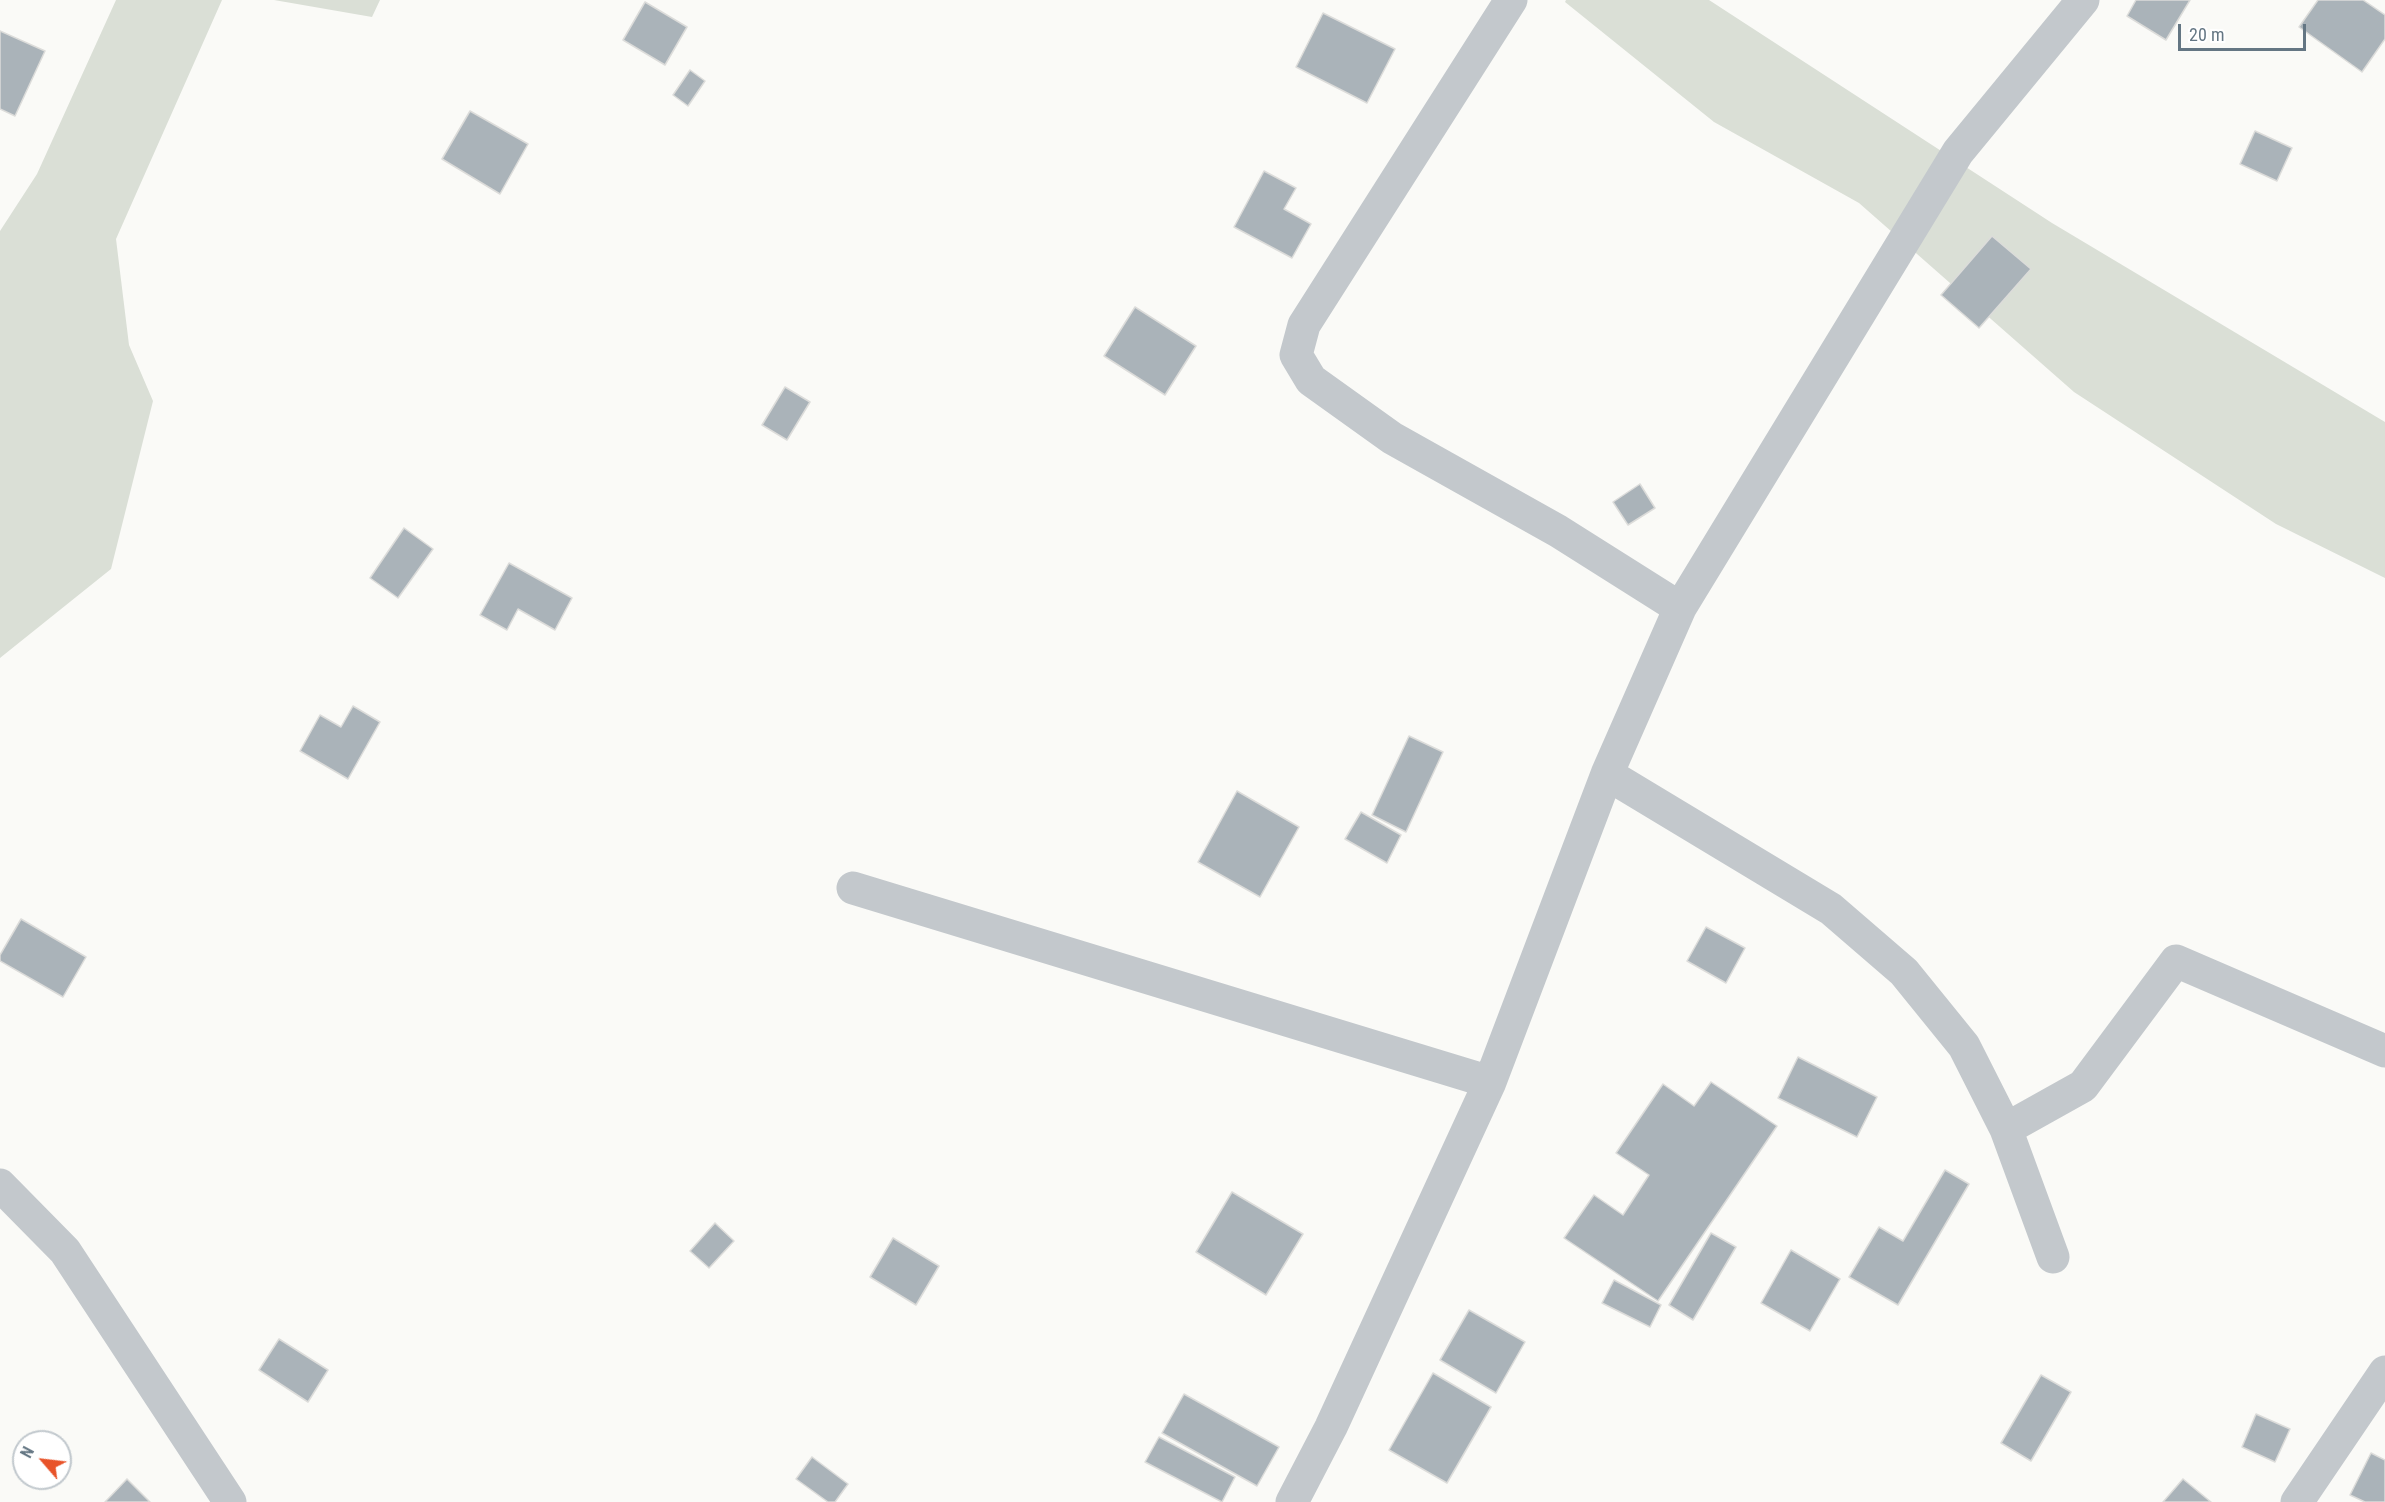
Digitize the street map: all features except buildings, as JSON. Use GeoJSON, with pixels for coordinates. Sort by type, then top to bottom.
{"type":"FeatureCollection","features":[{"type":"Feature","properties":{"kind":"street"},"geometry":{"type":"LineString","coordinates":[[1511,0],[1304,325],[1296,355],[1311,380],[1392,438],[1558,531],[1680,608]]}},
{"type":"Feature","properties":{"kind":"street"},"geometry":{"type":"LineString","coordinates":[[1292,1502],[1331,1427],[1490,1082],[1607,774],[1680,608],[1958,152],[2083,0]]}},
{"type":"Feature","properties":{"kind":"street"},"geometry":{"type":"LineString","coordinates":[[1607,774],[1831,909],[1904,972],[1964,1046],[2006,1129],[2053,1257]]}},
{"type":"Feature","properties":{"kind":"street"},"geometry":{"type":"LineString","coordinates":[[853,888],[1490,1082]]}},
{"type":"Feature","properties":{"kind":"street"},"geometry":{"type":"LineString","coordinates":[[2006,1129],[2083,1086],[2176,961],[2385,1051]]}},
{"type":"Feature","properties":{"kind":"street"},"geometry":{"type":"LineString","coordinates":[[0,1185],[65,1251],[230,1502]]}},
{"type":"Feature","properties":{"kind":"street"},"geometry":{"type":"LineString","coordinates":[[2297,1502],[2385,1372]]}},
{"type":"Feature","properties":{"kind":"shaded area"},"geometry":{"type":"Polygon","coordinates":[[[116,0],[222,0],[116,239],[129,345],[153,401],[111,569],[0,658],[0,231],[37,174],[116,0]]]}},
{"type":"Feature","properties":{"kind":"shaded area"},"geometry":{"type":"Polygon","coordinates":[[[274,0],[380,0],[372,17],[274,0]]]}},
{"type":"Feature","properties":{"kind":"shaded area"},"geometry":{"type":"Polygon","coordinates":[[[1566,0],[1709,0],[2052,223],[2385,422],[2385,578],[2276,524],[2074,392],[1859,203],[1714,122],[1565,2],[1566,0]]]}}]}
